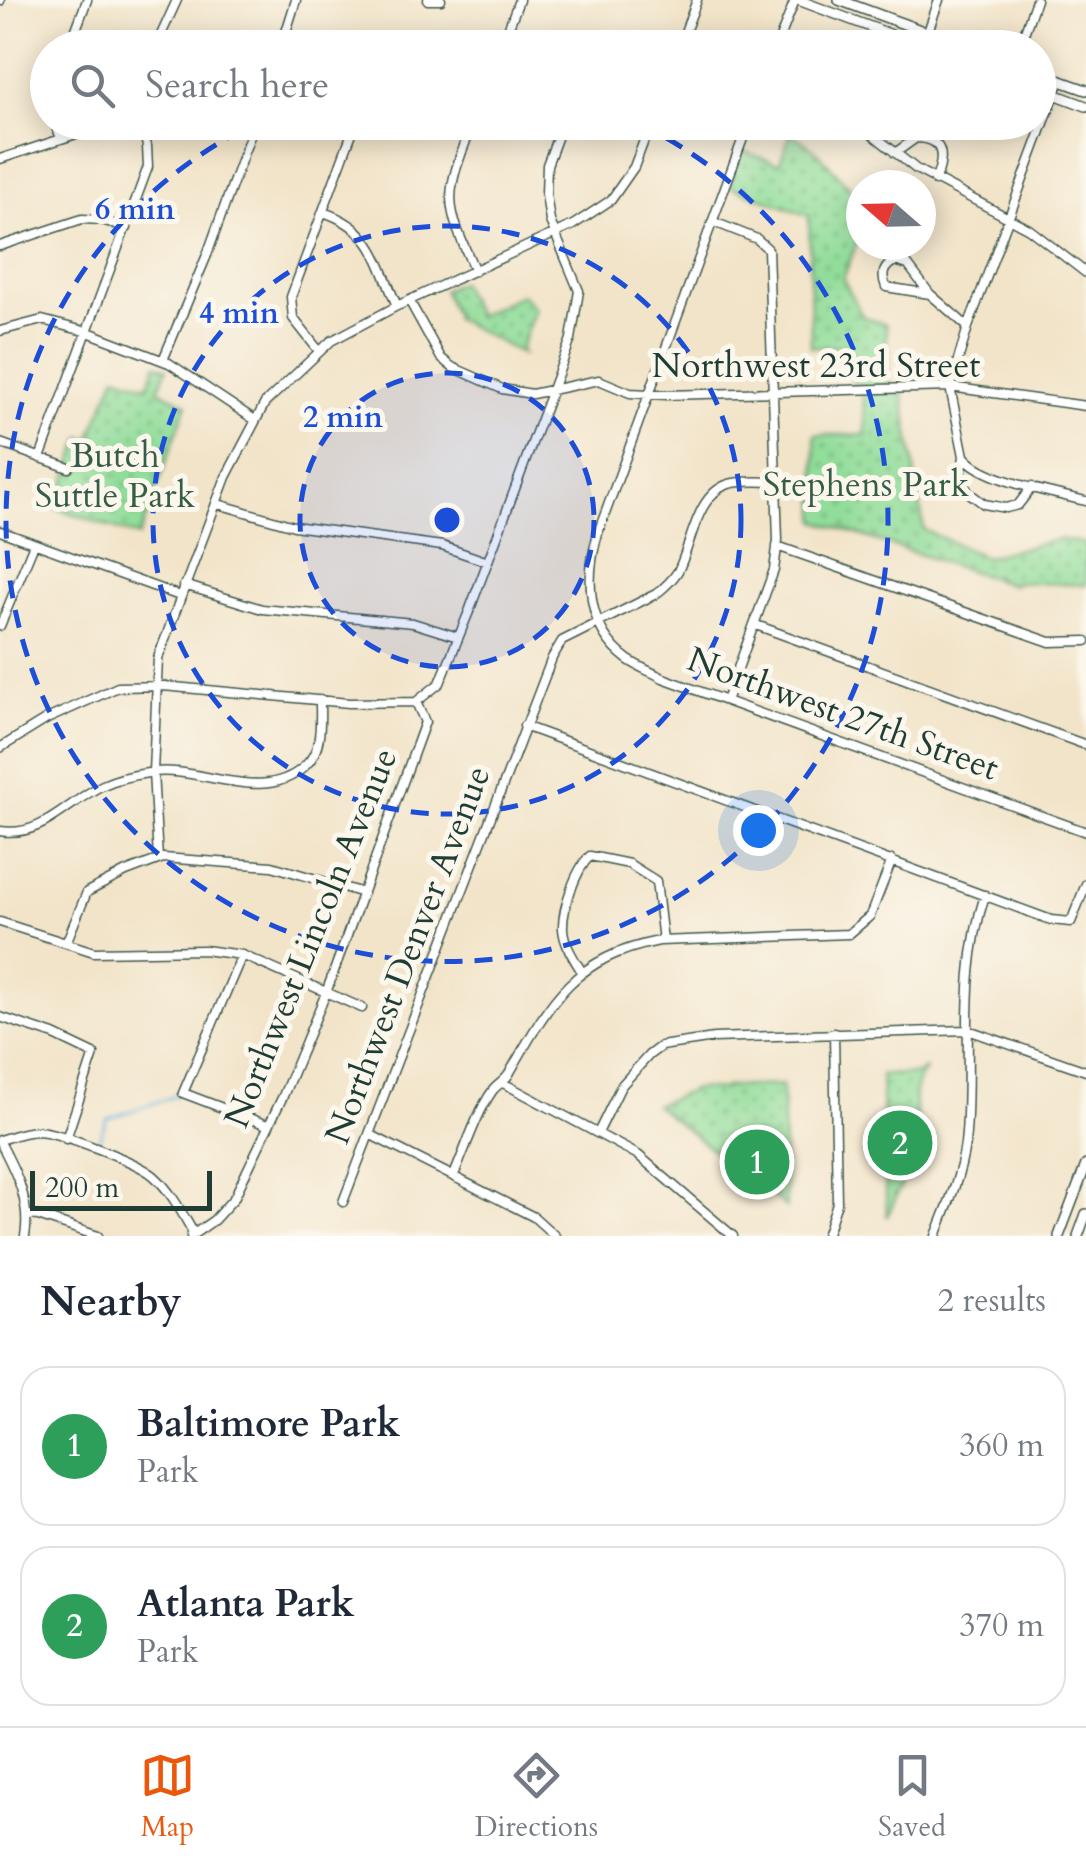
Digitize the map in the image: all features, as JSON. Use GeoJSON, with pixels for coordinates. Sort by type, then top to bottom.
{"type":"FeatureCollection","features":[{"type":"Feature","properties":{"kind":"main road"},"geometry":{"type":"LineString","coordinates":[[796,0],[878,30]]}},
{"type":"Feature","properties":{"kind":"main road"},"geometry":{"type":"LineString","coordinates":[[841,0],[923,30]]}},
{"type":"Feature","properties":{"kind":"main road"},"geometry":{"type":"LineString","coordinates":[[1056,79],[1086,90]]}},
{"type":"Feature","properties":{"kind":"main road"},"geometry":{"type":"LineString","coordinates":[[1056,95],[1086,106]]}},
{"type":"Feature","properties":{"kind":"main road"},"geometry":{"type":"LineString","coordinates":[[1060,1236],[1086,1165]]}},
{"type":"Feature","properties":{"kind":"main road"},"geometry":{"type":"LineString","coordinates":[[1078,1236],[1086,1214]]}},
{"type":"Feature","properties":{"kind":"street"},"geometry":{"type":"LineString","coordinates":[[76,30],[87,0]]}},
{"type":"Feature","properties":{"kind":"street"},"geometry":{"type":"LineString","coordinates":[[163,30],[177,0]]}},
{"type":"Feature","properties":{"kind":"street"},"geometry":{"type":"LineString","coordinates":[[287,30],[296,0]]}},
{"type":"Feature","properties":{"kind":"street"},"geometry":{"type":"LineString","coordinates":[[428,0],[441,0]]}},
{"type":"Feature","properties":{"kind":"street"},"geometry":{"type":"LineString","coordinates":[[508,30],[520,0]]}},
{"type":"Feature","properties":{"kind":"street"},"geometry":{"type":"LineString","coordinates":[[686,30],[697,0]]}},
{"type":"Feature","properties":{"kind":"street"},"geometry":{"type":"LineString","coordinates":[[784,30],[796,0]]}},
{"type":"Feature","properties":{"kind":"street"},"geometry":{"type":"LineString","coordinates":[[929,30],[939,0]]}},
{"type":"Feature","properties":{"kind":"street"},"geometry":{"type":"LineString","coordinates":[[1025,30],[1036,0]]}},
{"type":"Feature","properties":{"kind":"street"},"geometry":{"type":"LineString","coordinates":[[1056,89],[1060,80]]}},
{"type":"Feature","properties":{"kind":"street"},"geometry":{"type":"LineString","coordinates":[[0,159],[57,140]]}},
{"type":"Feature","properties":{"kind":"street"},"geometry":{"type":"LineString","coordinates":[[40,458],[148,168],[146,140]]}},
{"type":"Feature","properties":{"kind":"street"},"geometry":{"type":"LineString","coordinates":[[163,360],[248,140]]}},
{"type":"Feature","properties":{"kind":"street"},"geometry":{"type":"LineString","coordinates":[[320,351],[294,318],[291,297],[349,140]]}},
{"type":"Feature","properties":{"kind":"street"},"geometry":{"type":"LineString","coordinates":[[467,140],[450,201],[452,220],[475,272]]}},
{"type":"Feature","properties":{"kind":"street"},"geometry":{"type":"LineString","coordinates":[[0,748],[47,719],[118,688],[154,686],[320,700],[416,702],[440,683],[571,339],[579,291],[555,234],[546,194],[547,166],[556,140]]}},
{"type":"Feature","properties":{"kind":"street"},"geometry":{"type":"LineString","coordinates":[[158,859],[152,772],[158,658],[226,477],[254,420],[265,404],[331,341],[397,306],[555,234],[611,200],[634,168],[645,140]]}},
{"type":"Feature","properties":{"kind":"street"},"geometry":{"type":"LineString","coordinates":[[743,140],[592,553],[591,605],[598,622],[656,594],[668,584],[678,571],[712,494],[733,482],[777,482]]}},
{"type":"Feature","properties":{"kind":"street"},"geometry":{"type":"LineString","coordinates":[[879,140],[920,170]]}},
{"type":"Feature","properties":{"kind":"street"},"geometry":{"type":"LineString","coordinates":[[895,153],[913,140]]}},
{"type":"Feature","properties":{"kind":"street"},"geometry":{"type":"LineString","coordinates":[[924,140],[936,143],[943,152],[936,181],[1029,229],[1086,274]]}},
{"type":"Feature","properties":{"kind":"street"},"geometry":{"type":"LineString","coordinates":[[1032,487],[1018,505],[1006,508],[984,504],[968,492],[962,477],[964,456],[950,388],[968,327],[1037,140]]}},
{"type":"Feature","properties":{"kind":"street"},"geometry":{"type":"LineString","coordinates":[[323,212],[346,220],[368,241],[397,306]]}},
{"type":"Feature","properties":{"kind":"street"},"geometry":{"type":"LineString","coordinates":[[0,246],[82,219],[102,220],[126,228]]}},
{"type":"Feature","properties":{"kind":"street"},"geometry":{"type":"LineString","coordinates":[[714,222],[758,240],[768,249],[777,482],[774,570],[726,701]]}},
{"type":"Feature","properties":{"kind":"street"},"geometry":{"type":"LineString","coordinates":[[930,294],[886,287],[884,270],[888,264],[901,261],[930,294],[968,327]]}},
{"type":"Feature","properties":{"kind":"street","name":"Northwest 23rd Street"},"geometry":{"type":"LineString","coordinates":[[410,302],[440,358],[502,389],[532,394],[599,380],[630,393],[950,388],[1086,406]]}},
{"type":"Feature","properties":{"kind":"street"},"geometry":{"type":"LineString","coordinates":[[0,331],[42,320],[88,332],[163,360],[254,420]]}},
{"type":"Feature","properties":{"kind":"street"},"geometry":{"type":"LineString","coordinates":[[0,442],[69,468]]}},
{"type":"Feature","properties":{"kind":"street"},"geometry":{"type":"LineString","coordinates":[[964,456],[977,467],[1086,502]]}},
{"type":"Feature","properties":{"kind":"street"},"geometry":{"type":"LineString","coordinates":[[218,504],[294,526],[442,546],[488,562]]}},
{"type":"Feature","properties":{"kind":"street"},"geometry":{"type":"LineString","coordinates":[[0,531],[180,596]]}},
{"type":"Feature","properties":{"kind":"street"},"geometry":{"type":"LineString","coordinates":[[0,626],[34,544]]}},
{"type":"Feature","properties":{"kind":"street"},"geometry":{"type":"LineString","coordinates":[[777,546],[1050,642],[1086,641]]}},
{"type":"Feature","properties":{"kind":"street"},"geometry":{"type":"LineString","coordinates":[[184,585],[262,609],[413,624],[458,638]]}},
{"type":"Feature","properties":{"kind":"street","name":"Northwest Denver Avenue"},"geometry":{"type":"LineString","coordinates":[[343,1202],[536,698],[562,641],[598,622]]}},
{"type":"Feature","properties":{"kind":"street","name":"Northwest 27th Street"},"geometry":{"type":"LineString","coordinates":[[598,622],[626,658],[663,678],[1086,832]]}},
{"type":"Feature","properties":{"kind":"street"},"geometry":{"type":"LineString","coordinates":[[756,625],[1086,745]]}},
{"type":"Feature","properties":{"kind":"street"},"geometry":{"type":"LineString","coordinates":[[0,830],[30,830],[102,786],[152,772],[266,783],[288,777],[306,766],[312,756],[319,739],[320,700]]}},
{"type":"Feature","properties":{"kind":"street","name":"Northwest Lincoln Avenue"},"geometry":{"type":"LineString","coordinates":[[193,1235],[234,1198],[326,993],[425,722],[416,702]]}},
{"type":"Feature","properties":{"kind":"street"},"geometry":{"type":"LineString","coordinates":[[524,726],[1051,920],[1066,924],[1072,920],[1086,884]]}},
{"type":"Feature","properties":{"kind":"street"},"geometry":{"type":"LineString","coordinates":[[582,972],[571,955],[563,930],[574,880],[590,856],[629,864],[656,880],[664,941]]}},
{"type":"Feature","properties":{"kind":"street"},"geometry":{"type":"LineString","coordinates":[[66,943],[87,892],[158,859],[272,866],[363,892]]}},
{"type":"Feature","properties":{"kind":"street"},"geometry":{"type":"LineString","coordinates":[[454,1175],[493,1090],[503,1083],[545,1010],[582,972],[632,947],[664,941],[849,934],[870,916],[892,860]]}},
{"type":"Feature","properties":{"kind":"street"},"geometry":{"type":"LineString","coordinates":[[936,1236],[962,1162],[966,1134],[969,957],[985,895]]}},
{"type":"Feature","properties":{"kind":"street"},"geometry":{"type":"LineString","coordinates":[[0,922],[94,952],[204,950],[242,955],[362,1008]]}},
{"type":"Feature","properties":{"kind":"street"},"geometry":{"type":"LineString","coordinates":[[242,955],[183,1093],[268,1125]]}},
{"type":"Feature","properties":{"kind":"street"},"geometry":{"type":"LineString","coordinates":[[0,1016],[94,1054],[66,1139]]}},
{"type":"Feature","properties":{"kind":"street"},"geometry":{"type":"LineString","coordinates":[[599,1131],[621,1086],[636,1066],[661,1046],[714,1038],[968,1030],[1086,1071]]}},
{"type":"Feature","properties":{"kind":"street"},"geometry":{"type":"LineString","coordinates":[[826,1236],[836,1204],[834,1033]]}},
{"type":"Feature","properties":{"kind":"street"},"geometry":{"type":"LineString","coordinates":[[503,1083],[638,1155],[732,1236]]}},
{"type":"Feature","properties":{"kind":"street"},"geometry":{"type":"LineString","coordinates":[[25,1236],[27,1215],[22,1190],[0,1141],[38,1131],[132,1164],[155,1177],[193,1235]]}},
{"type":"Feature","properties":{"kind":"street"},"geometry":{"type":"LineString","coordinates":[[370,1134],[534,1217],[555,1236]]}},
{"type":"Feature","properties":{"kind":"street"},"geometry":{"type":"LineString","coordinates":[[27,1215],[98,1236]]}},
{"type":"Feature","properties":{"kind":"green space","name":"Stephens Park"},"geometry":{"type":"Polygon","coordinates":[[[788,140],[801,140],[846,184],[846,260],[850,260],[843,279],[862,316],[886,325],[888,383],[903,393],[924,530],[985,557],[1060,539],[1086,544],[1086,585],[1013,585],[817,521],[815,435],[866,435],[862,385],[853,384],[848,346],[811,347],[809,216],[729,186],[741,150],[779,164],[788,140]]]}},
{"type":"Feature","properties":{"kind":"green space"},"geometry":{"type":"Polygon","coordinates":[[[460,282],[477,316],[522,294],[535,309],[520,349],[522,354],[456,319],[443,290],[460,282]]]}},
{"type":"Feature","properties":{"kind":"green space","name":"Butch Suttle Park"},"geometry":{"type":"Polygon","coordinates":[[[156,364],[167,368],[158,390],[187,404],[139,537],[56,508],[82,437],[90,439],[116,375],[148,386],[156,364]]]}},
{"type":"Feature","properties":{"kind":"green space"},"geometry":{"type":"Polygon","coordinates":[[[926,1068],[916,1088],[914,1152],[887,1217],[881,1075],[917,1074],[926,1068]]]}},
{"type":"Feature","properties":{"kind":"green space"},"geometry":{"type":"Polygon","coordinates":[[[782,1085],[786,1207],[655,1105],[697,1088],[782,1085]]]}},
{"type":"Feature","properties":{"kind":"waterway"},"geometry":{"type":"LineString","coordinates":[[97,1145],[107,1119],[181,1094]]}},
{"type":"Feature","properties":{"kind":"place","name":"Atlanta Park"},"geometry":{"type":"Point","coordinates":[900,1143]}},
{"type":"Feature","properties":{"kind":"place","name":"Baltimore Park"},"geometry":{"type":"Point","coordinates":[757,1162]}}]}
